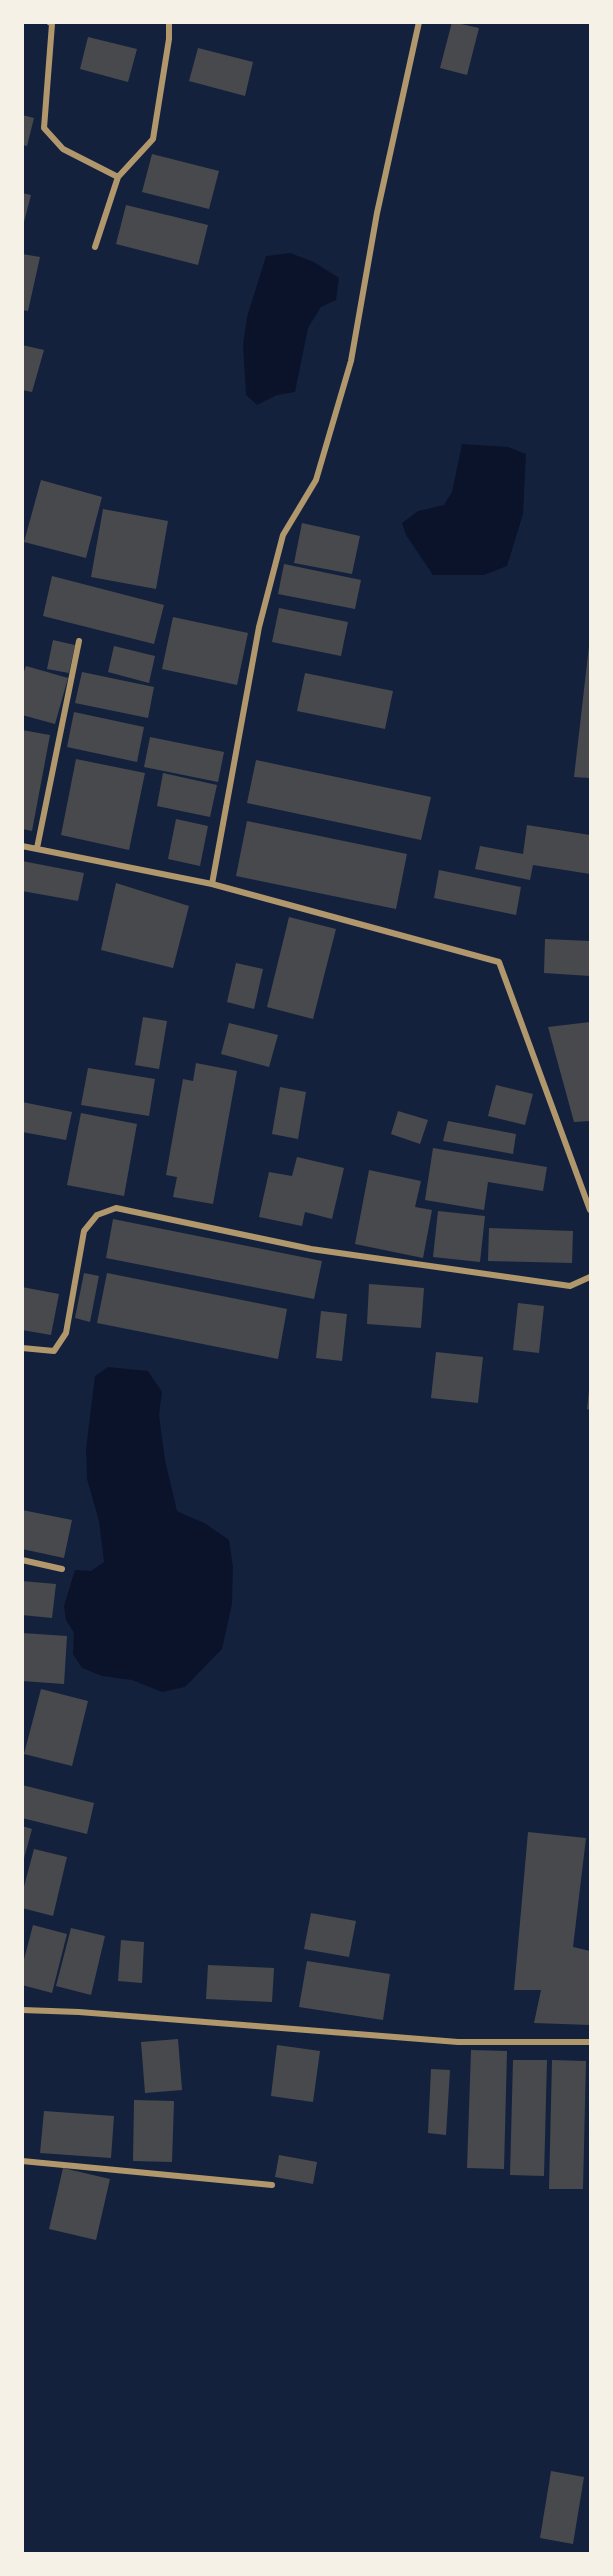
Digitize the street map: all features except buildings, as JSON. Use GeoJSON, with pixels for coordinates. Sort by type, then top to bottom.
{"type":"FeatureCollection","features":[{"type":"Feature","properties":{"kind":"street"},"geometry":{"type":"LineString","coordinates":[[49,22],[52,24],[52,35],[44,128],[63,148],[118,177]]}},
{"type":"Feature","properties":{"kind":"street"},"geometry":{"type":"LineString","coordinates":[[95,247],[118,177],[153,139],[169,39],[169,22]]}},
{"type":"Feature","properties":{"kind":"street"},"geometry":{"type":"LineString","coordinates":[[212,884],[260,627],[283,535],[316,480],[351,361],[377,213],[419,22]]}},
{"type":"Feature","properties":{"kind":"street"},"geometry":{"type":"LineString","coordinates":[[37,848],[79,641]]}},
{"type":"Feature","properties":{"kind":"street"},"geometry":{"type":"LineString","coordinates":[[22,846],[212,884],[500,962],[591,1210]]}},
{"type":"Feature","properties":{"kind":"street"},"geometry":{"type":"LineString","coordinates":[[22,1347],[54,1350],[66,1333],[84,1231],[97,1215],[116,1208],[311,1249],[570,1286],[591,1277]]}},
{"type":"Feature","properties":{"kind":"street"},"geometry":{"type":"LineString","coordinates":[[22,1560],[62,1569]]}},
{"type":"Feature","properties":{"kind":"street"},"geometry":{"type":"LineString","coordinates":[[22,2010],[80,2012],[458,2042],[591,2042]]}},
{"type":"Feature","properties":{"kind":"street"},"geometry":{"type":"LineString","coordinates":[[22,2161],[272,2185]]}},
{"type":"Feature","properties":{"kind":"water"},"geometry":{"type":"Polygon","coordinates":[[[290,253],[314,262],[339,278],[336,300],[321,307],[308,328],[295,392],[277,395],[257,405],[246,395],[243,345],[247,317],[266,256],[290,253]]]}},
{"type":"Feature","properties":{"kind":"water"},"geometry":{"type":"Polygon","coordinates":[[[462,444],[508,447],[526,454],[523,514],[507,566],[484,575],[433,575],[406,535],[402,523],[418,511],[444,505],[452,492],[462,444]]]}},
{"type":"Feature","properties":{"kind":"water"},"geometry":{"type":"Polygon","coordinates":[[[108,1367],[148,1371],[162,1392],[159,1415],[165,1460],[177,1511],[206,1524],[229,1540],[233,1567],[232,1604],[222,1649],[185,1687],[162,1692],[132,1680],[102,1676],[82,1668],[73,1654],[74,1633],[66,1620],[64,1606],[75,1570],[91,1571],[104,1562],[99,1521],[87,1479],[86,1449],[95,1376],[108,1367]]]}}]}
